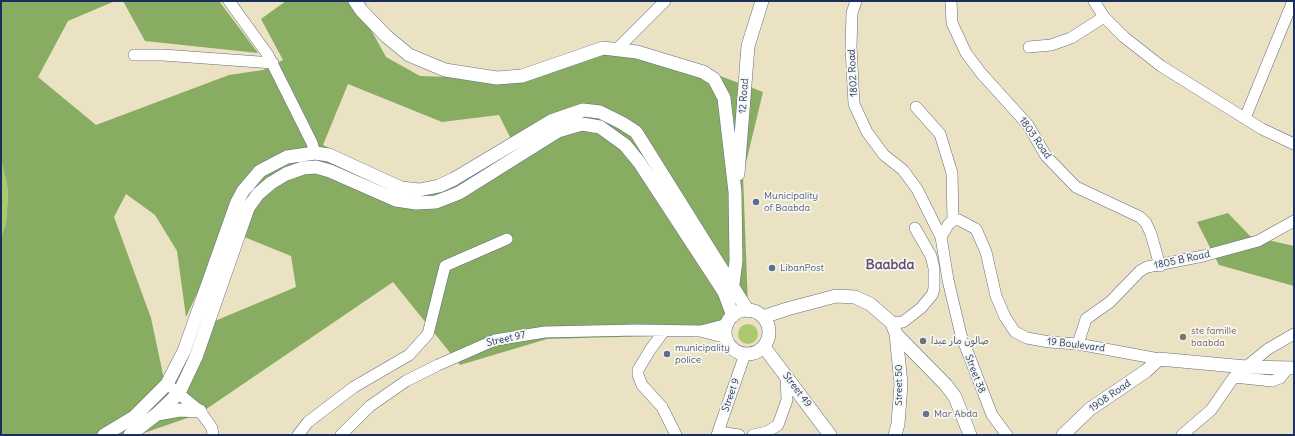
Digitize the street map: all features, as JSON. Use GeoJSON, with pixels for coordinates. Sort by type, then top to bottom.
{"type":"FeatureCollection","features":[{"type":"Feature","properties":{"kind":"main road"},"geometry":{"type":"LineString","coordinates":[[355,1],[361,10],[386,36],[409,55],[434,67],[460,74],[496,78],[522,76],[554,66],[595,50],[603,48],[618,48],[679,64],[703,72],[714,79],[724,98],[735,192],[736,261],[729,288],[730,320],[727,338],[734,350],[745,354],[752,354],[764,347],[769,335],[769,328],[763,317]]}},
{"type":"Feature","properties":{"kind":"main road","name":"12 Road"},"geometry":{"type":"LineString","coordinates":[[735,192],[741,148],[748,46],[762,1]]}},
{"type":"Feature","properties":{"kind":"main road"},"geometry":{"type":"LineString","coordinates":[[104,435],[134,417],[167,384],[184,351],[225,231],[243,191],[260,171],[287,157],[315,153],[337,158],[401,188],[419,190],[439,186],[454,179],[551,121],[583,110],[600,112],[622,122],[636,132],[729,288]]}},
{"type":"Feature","properties":{"kind":"main road"},"geometry":{"type":"LineString","coordinates":[[130,435],[157,414],[179,393],[196,357],[248,208],[258,194],[286,174],[303,168],[316,168],[330,171],[396,200],[416,203],[436,202],[459,193],[558,131],[582,124],[600,126],[625,145],[639,162],[729,288],[748,311],[763,317],[828,297],[848,296],[870,304],[946,385],[955,397],[970,435]]}},
{"type":"Feature","properties":{"kind":"main road"},"geometry":{"type":"LineString","coordinates":[[315,153],[316,168]]}},
{"type":"Feature","properties":{"kind":"main road"},"geometry":{"type":"LineString","coordinates":[[730,320],[738,313],[748,311]]}},
{"type":"Feature","properties":{"kind":"main road","name":"Street 50"},"geometry":{"type":"LineString","coordinates":[[894,328],[901,384],[898,424],[895,435]]}},
{"type":"Feature","properties":{"kind":"main road","name":"Street 49"},"geometry":{"type":"LineString","coordinates":[[764,347],[830,435]]}},
{"type":"Feature","properties":{"kind":"main road","name":"19 Boulevard"},"geometry":{"type":"LineString","coordinates":[[1159,359],[1246,367],[1290,368]]}},
{"type":"Feature","properties":{"kind":"main road","name":"1908 Road"},"geometry":{"type":"LineString","coordinates":[[1063,435],[1090,409],[1146,371],[1159,359]]}},
{"type":"Feature","properties":{"kind":"main road"},"geometry":{"type":"LineString","coordinates":[[157,414],[180,410],[200,411]]}},
{"type":"Feature","properties":{"kind":"street"},"geometry":{"type":"LineString","coordinates":[[229,1],[273,63],[312,143],[315,153]]}},
{"type":"Feature","properties":{"kind":"street"},"geometry":{"type":"LineString","coordinates":[[618,48],[664,1]]}},
{"type":"Feature","properties":{"kind":"street","name":"1802 Road"},"geometry":{"type":"LineString","coordinates":[[856,1],[852,13],[851,47],[854,104],[867,132],[884,155],[903,170],[917,189],[941,237]]}},
{"type":"Feature","properties":{"kind":"street","name":"1803 Road"},"geometry":{"type":"LineString","coordinates":[[951,1],[952,23],[966,54],[1028,125],[1046,156],[1076,187],[1140,217],[1146,223],[1151,234],[1160,266]]}},
{"type":"Feature","properties":{"kind":"street"},"geometry":{"type":"LineString","coordinates":[[1094,1],[1104,17],[1124,37],[1161,66],[1245,118],[1294,144]]}},
{"type":"Feature","properties":{"kind":"street"},"geometry":{"type":"LineString","coordinates":[[1245,118],[1293,1]]}},
{"type":"Feature","properties":{"kind":"street"},"geometry":{"type":"LineString","coordinates":[[1029,47],[1051,45],[1071,38],[1104,17]]}},
{"type":"Feature","properties":{"kind":"street"},"geometry":{"type":"LineString","coordinates":[[134,55],[163,55],[273,63]]}},
{"type":"Feature","properties":{"kind":"street"},"geometry":{"type":"LineString","coordinates":[[916,107],[940,134],[952,173],[953,220],[948,225],[941,237]]}},
{"type":"Feature","properties":{"kind":"street","name":"19 Boulevard"},"geometry":{"type":"LineString","coordinates":[[953,220],[958,220],[976,228],[986,252],[996,296],[1005,317],[1016,332],[1027,338],[1041,341],[1078,344],[1159,359]]}},
{"type":"Feature","properties":{"kind":"street","name":"1805 B Road"},"geometry":{"type":"LineString","coordinates":[[1078,344],[1081,329],[1086,319],[1110,302],[1140,270],[1147,267],[1160,266],[1258,241],[1294,221]]}},
{"type":"Feature","properties":{"kind":"street"},"geometry":{"type":"LineString","coordinates":[[894,328],[921,308],[934,289],[934,274],[931,256],[915,228]]}},
{"type":"Feature","properties":{"kind":"street","name":"Street 38"},"geometry":{"type":"LineString","coordinates":[[941,237],[948,280],[961,335],[986,400],[999,427],[1006,435]]}},
{"type":"Feature","properties":{"kind":"street"},"geometry":{"type":"LineString","coordinates":[[298,435],[308,422],[354,388],[409,355],[428,334],[445,266],[507,238]]}},
{"type":"Feature","properties":{"kind":"street","name":"Street 97"},"geometry":{"type":"LineString","coordinates":[[700,331],[730,320]]}},
{"type":"Feature","properties":{"kind":"street"},"geometry":{"type":"LineString","coordinates":[[664,331],[638,370],[638,375],[642,385],[662,406],[676,435]]}},
{"type":"Feature","properties":{"kind":"street","name":"Street 97"},"geometry":{"type":"LineString","coordinates":[[341,435],[370,406],[406,381],[495,340],[545,332],[700,331],[727,338]]}},
{"type":"Feature","properties":{"kind":"street"},"geometry":{"type":"LineString","coordinates":[[1246,367],[1268,349],[1294,334]]}},
{"type":"Feature","properties":{"kind":"street","name":"Street 9"},"geometry":{"type":"LineString","coordinates":[[717,434],[745,354]]}},
{"type":"Feature","properties":{"kind":"street"},"geometry":{"type":"LineString","coordinates":[[1182,435],[1211,410],[1234,377],[1272,381],[1280,378],[1290,368]]}},
{"type":"Feature","properties":{"kind":"street"},"geometry":{"type":"LineString","coordinates":[[752,435],[767,432],[778,425],[787,400],[786,375]]}},
{"type":"Feature","properties":{"kind":"street"},"geometry":{"type":"LineString","coordinates":[[167,384],[200,411],[212,428],[213,435]]}},
{"type":"Feature","properties":{"kind":"street"},"geometry":{"type":"LineString","coordinates":[[717,434],[739,435]]}},
{"type":"Feature","properties":{"kind":"green space"},"geometry":{"type":"Polygon","coordinates":[[[1,1],[115,1],[68,21],[38,77],[96,125],[229,75],[263,70],[283,60],[261,19],[286,1],[355,1],[386,57],[420,76],[476,78],[558,64],[636,48],[712,73],[763,92],[743,175],[748,306],[720,334],[547,339],[460,365],[393,282],[199,414],[138,435],[1,435],[1,238],[6,223],[8,197],[7,184],[1,159],[1,1]],[[348,84],[323,145],[404,186],[452,183],[517,151],[499,115],[442,122],[348,84]],[[126,194],[114,217],[151,318],[164,379],[191,331],[296,287],[291,256],[227,230],[186,317],[177,251],[155,215],[126,194]]]}},
{"type":"Feature","properties":{"kind":"green space"},"geometry":{"type":"Polygon","coordinates":[[[123,1],[219,1],[258,53],[145,41],[123,1]]]}},
{"type":"Feature","properties":{"kind":"green space"},"geometry":{"type":"Polygon","coordinates":[[[1,159],[7,184],[8,197],[6,223],[1,238],[1,159]]]}},
{"type":"Feature","properties":{"kind":"green space"},"geometry":{"type":"Polygon","coordinates":[[[1228,213],[1250,236],[1294,246],[1294,286],[1219,265],[1197,222],[1228,213]]]}},
{"type":"Feature","properties":{"kind":"green space"},"geometry":{"type":"Polygon","coordinates":[[[748,324],[755,327],[758,334],[755,341],[748,344],[741,341],[738,334],[741,327],[748,324]]]}},
{"type":"Feature","properties":{"kind":"place","name":"Municipality of Baabda"},"geometry":{"type":"Point","coordinates":[756,202]}},
{"type":"Feature","properties":{"kind":"place","name":"LibanPost"},"geometry":{"type":"Point","coordinates":[772,268]}},
{"type":"Feature","properties":{"kind":"place","name":"ste famille baabda"},"geometry":{"type":"Point","coordinates":[1183,337]}},
{"type":"Feature","properties":{"kind":"place","name":"صالون مار عبدا"},"geometry":{"type":"Point","coordinates":[923,341]}},
{"type":"Feature","properties":{"kind":"place","name":"municipality police"},"geometry":{"type":"Point","coordinates":[667,354]}},
{"type":"Feature","properties":{"kind":"place","name":"Mar Abda"},"geometry":{"type":"Point","coordinates":[926,414]}},
{"type":"Feature","properties":{"kind":"district","name":"Baabda"},"geometry":{"type":"Point","coordinates":[890,265]}}]}
